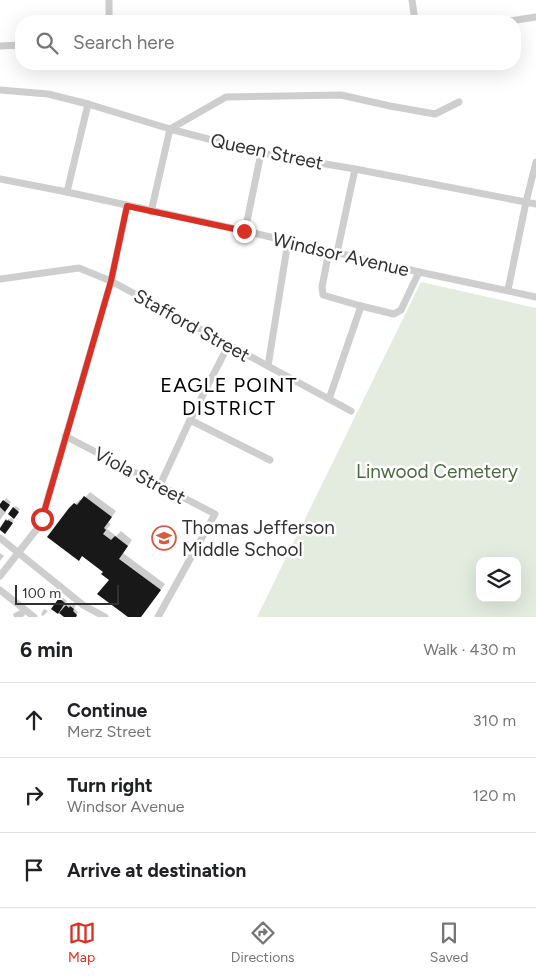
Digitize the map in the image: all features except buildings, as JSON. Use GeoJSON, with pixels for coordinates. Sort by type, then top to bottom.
{"type":"FeatureCollection","features":[{"type":"Feature","properties":{"kind":"street"},"geometry":{"type":"LineString","coordinates":[[109,0],[109,15]]}},
{"type":"Feature","properties":{"kind":"street"},"geometry":{"type":"LineString","coordinates":[[412,0],[414,15]]}},
{"type":"Feature","properties":{"kind":"street"},"geometry":{"type":"LineString","coordinates":[[521,19],[536,17]]}},
{"type":"Feature","properties":{"kind":"street"},"geometry":{"type":"LineString","coordinates":[[0,46],[15,45]]}},
{"type":"Feature","properties":{"kind":"street","name":"Queen Street"},"geometry":{"type":"LineString","coordinates":[[0,90],[48,94],[261,153],[355,168],[536,204]]}},
{"type":"Feature","properties":{"kind":"street"},"geometry":{"type":"LineString","coordinates":[[151,212],[170,129],[226,97],[341,95],[435,114],[459,102]]}},
{"type":"Feature","properties":{"kind":"street"},"geometry":{"type":"LineString","coordinates":[[66,192],[88,104]]}},
{"type":"Feature","properties":{"kind":"street"},"geometry":{"type":"LineString","coordinates":[[244,231],[261,153]]}},
{"type":"Feature","properties":{"kind":"street"},"geometry":{"type":"LineString","coordinates":[[508,290],[536,162]]}},
{"type":"Feature","properties":{"kind":"street"},"geometry":{"type":"LineString","coordinates":[[355,168],[322,286],[323,295],[394,314],[401,310],[418,272]]}},
{"type":"Feature","properties":{"kind":"street","name":"Windsor Avenue"},"geometry":{"type":"LineString","coordinates":[[0,179],[244,231],[418,272],[536,297]]}},
{"type":"Feature","properties":{"kind":"street"},"geometry":{"type":"LineString","coordinates":[[0,576],[40,525],[111,281],[127,206]]}},
{"type":"Feature","properties":{"kind":"street"},"geometry":{"type":"LineString","coordinates":[[268,366],[288,241]]}},
{"type":"Feature","properties":{"kind":"street","name":"Stafford Street"},"geometry":{"type":"LineString","coordinates":[[0,278],[80,268],[111,281],[351,411]]}},
{"type":"Feature","properties":{"kind":"street"},"geometry":{"type":"LineString","coordinates":[[329,400],[361,306]]}},
{"type":"Feature","properties":{"kind":"street"},"geometry":{"type":"LineString","coordinates":[[160,486],[190,420],[229,344]]}},
{"type":"Feature","properties":{"kind":"street"},"geometry":{"type":"LineString","coordinates":[[190,420],[270,460]]}},
{"type":"Feature","properties":{"kind":"street","name":"Viola Street"},"geometry":{"type":"LineString","coordinates":[[66,436],[215,514],[158,617]]}},
{"type":"Feature","properties":{"kind":"street"},"geometry":{"type":"LineString","coordinates":[[0,538],[83,605],[105,617]]}},
{"type":"Feature","properties":{"kind":"street"},"geometry":{"type":"LineString","coordinates":[[0,590],[34,617]]}},
{"type":"Feature","properties":{"kind":"green space","name":"Linwood Cemetery"},"geometry":{"type":"Polygon","coordinates":[[[421,282],[536,308],[536,617],[257,617],[421,282]]]}},
{"type":"Feature","properties":{"kind":"place","name":"Thomas Jefferson Middle School"},"geometry":{"type":"Point","coordinates":[164,538]}},
{"type":"Feature","properties":{"kind":"district","name":"EAGLE POINT DISTRICT"},"geometry":{"type":"Point","coordinates":[229,396]}},
{"type":"Feature","properties":{"kind":"route"},"geometry":{"type":"LineString","coordinates":[[42,519],[111,281],[127,206],[244,231]]}}]}
